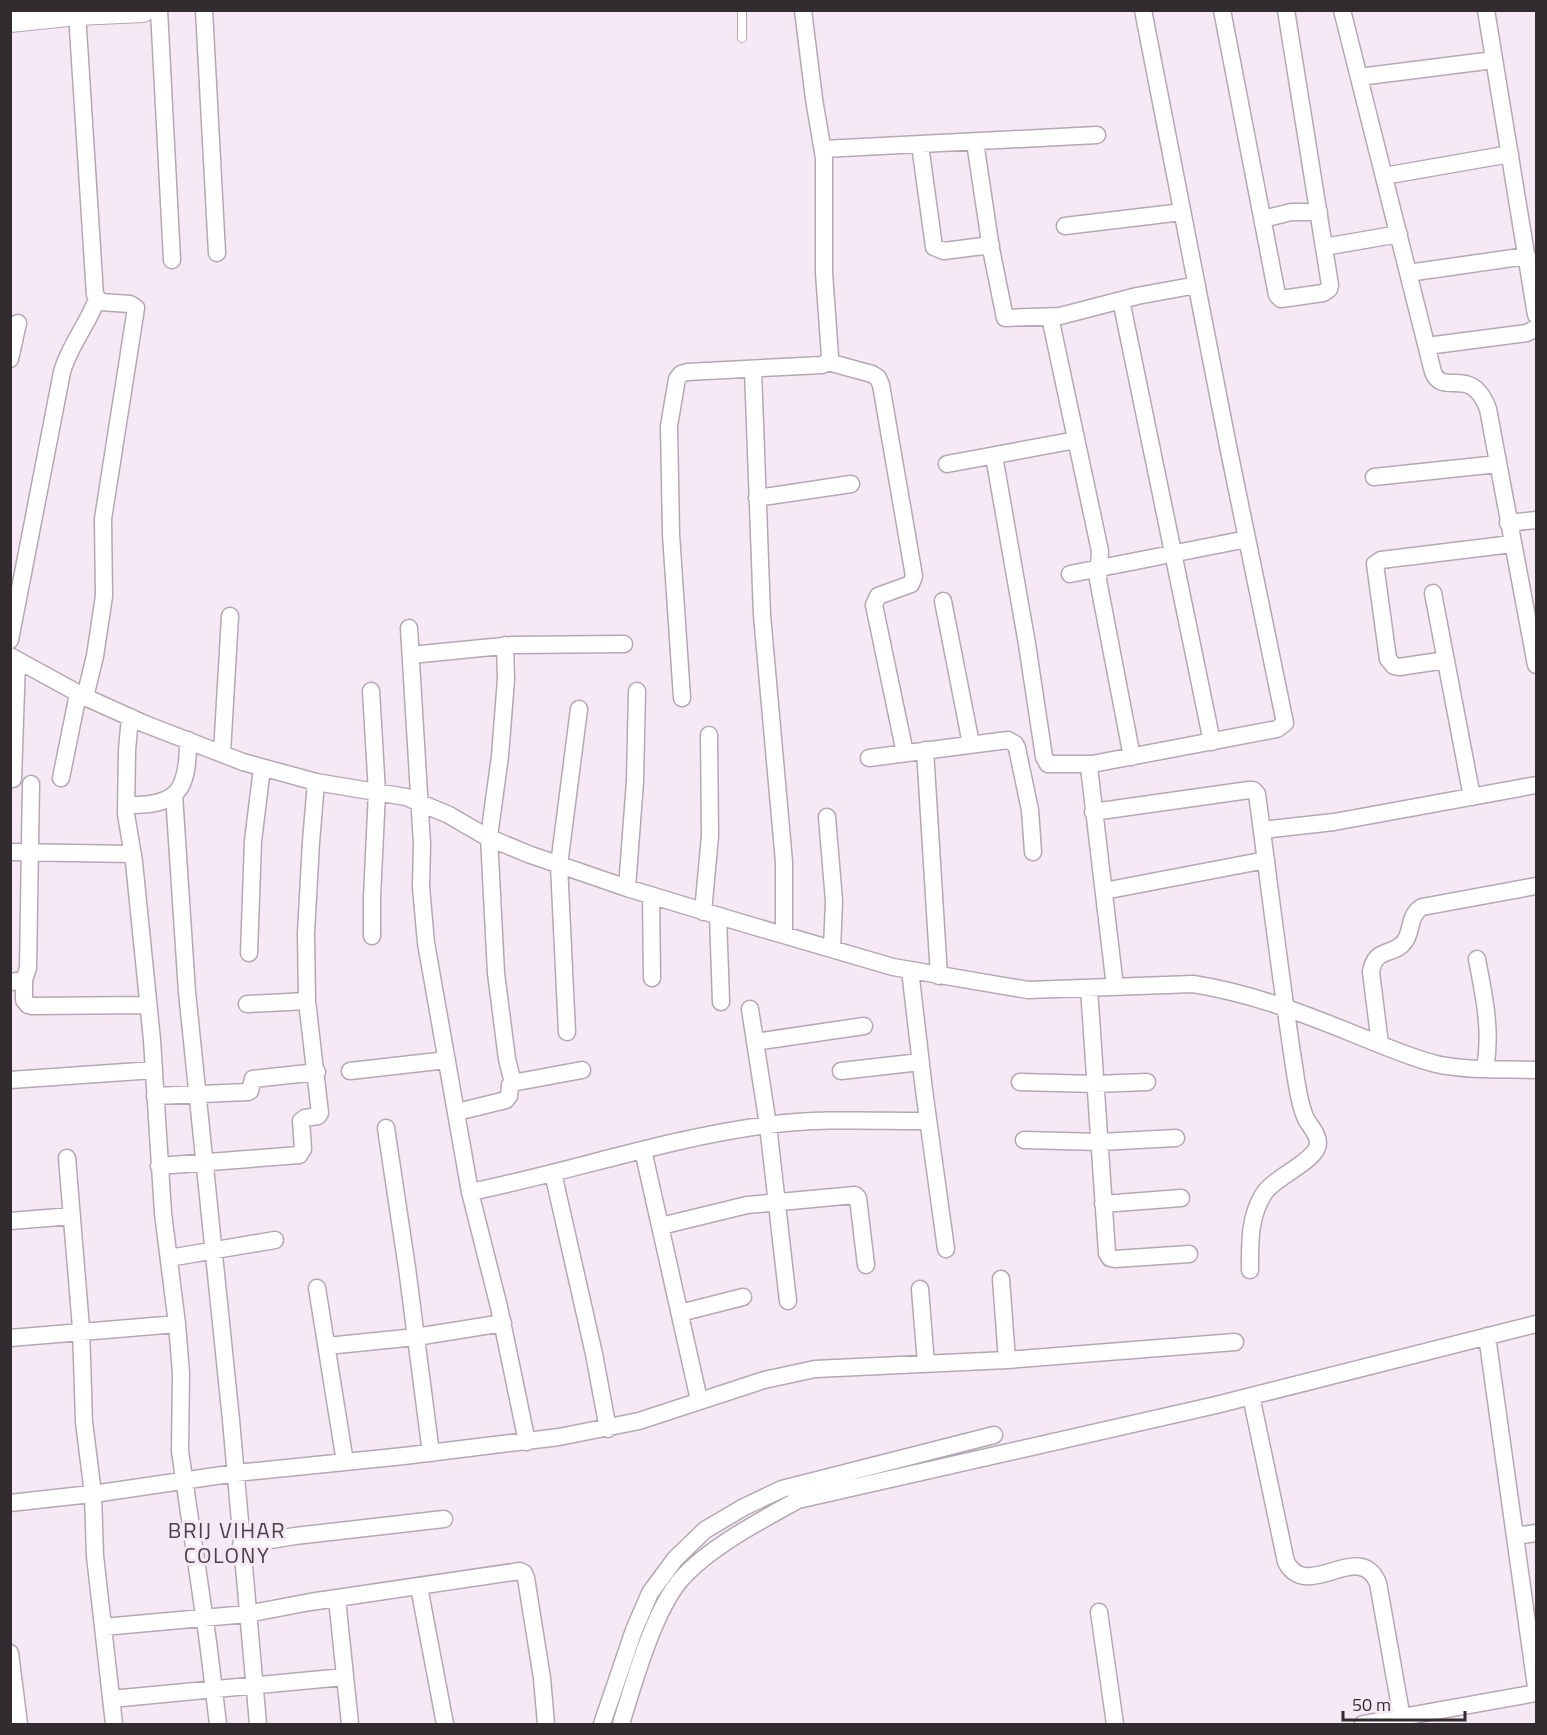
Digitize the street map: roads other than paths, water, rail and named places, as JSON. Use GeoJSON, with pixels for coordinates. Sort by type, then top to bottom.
{"type":"FeatureCollection","features":[{"type":"Feature","properties":{"kind":"street"},"geometry":{"type":"LineString","coordinates":[[10,20],[101,11],[143,10]]}},
{"type":"Feature","properties":{"kind":"street"},"geometry":{"type":"LineString","coordinates":[[159,10],[172,260]]}},
{"type":"Feature","properties":{"kind":"street"},"geometry":{"type":"LineString","coordinates":[[204,10],[217,253]]}},
{"type":"Feature","properties":{"kind":"street"},"geometry":{"type":"LineString","coordinates":[[802,10],[822,149],[824,273],[830,356],[828,362]]}},
{"type":"Feature","properties":{"kind":"street"},"geometry":{"type":"LineString","coordinates":[[994,456],[1044,757],[1048,764],[1092,764],[1277,729],[1285,723],[1143,10]]}},
{"type":"Feature","properties":{"kind":"street"},"geometry":{"type":"LineString","coordinates":[[1222,10],[1277,295],[1281,299],[1323,293],[1329,289],[1319,212],[1286,10]]}},
{"type":"Feature","properties":{"kind":"street"},"geometry":{"type":"LineString","coordinates":[[1342,10],[1435,377],[1442,382],[1472,385],[1484,398],[1488,409],[1536,665]]}},
{"type":"Feature","properties":{"kind":"street"},"geometry":{"type":"LineString","coordinates":[[1486,10],[1536,315]]}},
{"type":"Feature","properties":{"kind":"street"},"geometry":{"type":"LineString","coordinates":[[61,778],[81,696],[95,656],[104,596],[103,519],[136,308],[133,304],[101,302],[95,295],[77,13]]}},
{"type":"Feature","properties":{"kind":"street"},"geometry":{"type":"LineString","coordinates":[[1359,77],[1494,60]]}},
{"type":"Feature","properties":{"kind":"street"},"geometry":{"type":"LineString","coordinates":[[822,149],[1097,135]]}},
{"type":"Feature","properties":{"kind":"street"},"geometry":{"type":"LineString","coordinates":[[975,142],[1005,318],[1050,317],[1197,285]]}},
{"type":"Feature","properties":{"kind":"street"},"geometry":{"type":"LineString","coordinates":[[920,145],[934,247],[944,251],[991,245]]}},
{"type":"Feature","properties":{"kind":"street"},"geometry":{"type":"LineString","coordinates":[[1384,176],[1510,154]]}},
{"type":"Feature","properties":{"kind":"street"},"geometry":{"type":"LineString","coordinates":[[1065,226],[1182,212]]}},
{"type":"Feature","properties":{"kind":"street"},"geometry":{"type":"LineString","coordinates":[[1263,219],[1291,212],[1319,212]]}},
{"type":"Feature","properties":{"kind":"street"},"geometry":{"type":"LineString","coordinates":[[1324,247],[1398,234]]}},
{"type":"Feature","properties":{"kind":"street"},"geometry":{"type":"LineString","coordinates":[[1408,273],[1527,256]]}},
{"type":"Feature","properties":{"kind":"street"},"geometry":{"type":"LineString","coordinates":[[10,640],[64,362],[90,318],[98,298]]}},
{"type":"Feature","properties":{"kind":"street"},"geometry":{"type":"LineString","coordinates":[[1121,300],[1212,742]]}},
{"type":"Feature","properties":{"kind":"street"},"geometry":{"type":"LineString","coordinates":[[1050,317],[1100,551],[1098,580],[1132,757]]}},
{"type":"Feature","properties":{"kind":"street"},"geometry":{"type":"LineString","coordinates":[[10,358],[18,323]]}},
{"type":"Feature","properties":{"kind":"street"},"geometry":{"type":"LineString","coordinates":[[1427,346],[1527,333],[1536,328]]}},
{"type":"Feature","properties":{"kind":"street"},"geometry":{"type":"LineString","coordinates":[[682,698],[671,534],[669,426],[674,386],[681,374],[687,372],[816,366],[828,362],[872,374],[878,378],[881,385],[914,576],[911,584],[878,596],[874,605],[904,753]]}},
{"type":"Feature","properties":{"kind":"street"},"geometry":{"type":"LineString","coordinates":[[753,370],[762,615],[784,862],[784,935]]}},
{"type":"Feature","properties":{"kind":"street"},"geometry":{"type":"LineString","coordinates":[[947,464],[1076,440]]}},
{"type":"Feature","properties":{"kind":"street"},"geometry":{"type":"LineString","coordinates":[[1374,477],[1498,464]]}},
{"type":"Feature","properties":{"kind":"street"},"geometry":{"type":"LineString","coordinates":[[757,498],[851,484]]}},
{"type":"Feature","properties":{"kind":"street"},"geometry":{"type":"LineString","coordinates":[[1508,523],[1536,520]]}},
{"type":"Feature","properties":{"kind":"street"},"geometry":{"type":"LineString","coordinates":[[1070,574],[1247,539]]}},
{"type":"Feature","properties":{"kind":"street"},"geometry":{"type":"LineString","coordinates":[[1446,660],[1399,667],[1391,663],[1374,564],[1381,560],[1512,544]]}},
{"type":"Feature","properties":{"kind":"street"},"geometry":{"type":"LineString","coordinates":[[1433,593],[1472,797]]}},
{"type":"Feature","properties":{"kind":"street"},"geometry":{"type":"LineString","coordinates":[[943,601],[971,744]]}},
{"type":"Feature","properties":{"kind":"street"},"geometry":{"type":"LineString","coordinates":[[222,753],[230,616]]}},
{"type":"Feature","properties":{"kind":"street"},"geometry":{"type":"LineString","coordinates":[[409,628],[422,844],[421,887],[426,943],[470,1192],[503,1323],[527,1442]]}},
{"type":"Feature","properties":{"kind":"street"},"geometry":{"type":"LineString","coordinates":[[411,655],[505,645],[624,644]]}},
{"type":"Feature","properties":{"kind":"street"},"geometry":{"type":"LineString","coordinates":[[505,645],[506,680],[500,756],[489,837],[496,973],[507,1059],[513,1083]]}},
{"type":"Feature","properties":{"kind":"street"},"geometry":{"type":"LineString","coordinates":[[13,778],[14,658],[81,696],[262,768],[316,782],[420,802],[528,854],[627,888],[832,949],[910,970],[1028,990],[1193,984],[1211,987],[1284,1007],[1438,1064],[1485,1069],[1536,1070]]}},
{"type":"Feature","properties":{"kind":"street"},"geometry":{"type":"LineString","coordinates":[[371,691],[377,792],[372,936]]}},
{"type":"Feature","properties":{"kind":"street"},"geometry":{"type":"LineString","coordinates":[[627,888],[635,781],[637,691]]}},
{"type":"Feature","properties":{"kind":"street"},"geometry":{"type":"LineString","coordinates":[[567,1032],[559,865],[579,709]]}},
{"type":"Feature","properties":{"kind":"street"},"geometry":{"type":"LineString","coordinates":[[130,717],[127,750],[127,805],[154,1070],[163,1213],[177,1324],[181,1373],[180,1451],[205,1618],[218,1725]]}},
{"type":"Feature","properties":{"kind":"street"},"geometry":{"type":"LineString","coordinates":[[709,735],[711,914],[721,1002]]}},
{"type":"Feature","properties":{"kind":"street"},"geometry":{"type":"LineString","coordinates":[[127,805],[163,802],[174,795],[187,770],[188,740]]}},
{"type":"Feature","properties":{"kind":"street"},"geometry":{"type":"LineString","coordinates":[[869,758],[1008,740],[1015,744],[1030,810],[1033,852]]}},
{"type":"Feature","properties":{"kind":"street"},"geometry":{"type":"LineString","coordinates":[[925,750],[939,976]]}},
{"type":"Feature","properties":{"kind":"street"},"geometry":{"type":"LineString","coordinates":[[1092,764],[1088,771],[1115,987]]}},
{"type":"Feature","properties":{"kind":"street"},"geometry":{"type":"LineString","coordinates":[[249,953],[254,841],[262,768]]}},
{"type":"Feature","properties":{"kind":"street"},"geometry":{"type":"LineString","coordinates":[[159,1166],[302,1153],[301,1121],[318,1116],[321,1111],[307,1001],[307,904],[316,782]]}},
{"type":"Feature","properties":{"kind":"street"},"geometry":{"type":"LineString","coordinates":[[32,784],[28,968],[17,981],[24,1000],[32,1006],[148,1005]]}},
{"type":"Feature","properties":{"kind":"street"},"geometry":{"type":"LineString","coordinates":[[1262,830],[1334,822],[1536,785]]}},
{"type":"Feature","properties":{"kind":"street"},"geometry":{"type":"LineString","coordinates":[[1094,812],[1253,790],[1257,794],[1284,1007],[1301,1106],[1318,1143],[1316,1152],[1308,1160],[1275,1180],[1263,1193],[1250,1233],[1250,1270]]}},
{"type":"Feature","properties":{"kind":"street"},"geometry":{"type":"LineString","coordinates":[[174,795],[187,992],[236,1473],[258,1725]]}},
{"type":"Feature","properties":{"kind":"street"},"geometry":{"type":"LineString","coordinates":[[827,817],[834,901],[832,949]]}},
{"type":"Feature","properties":{"kind":"street"},"geometry":{"type":"LineString","coordinates":[[10,852],[133,854]]}},
{"type":"Feature","properties":{"kind":"street"},"geometry":{"type":"LineString","coordinates":[[1104,891],[1266,860]]}},
{"type":"Feature","properties":{"kind":"street"},"geometry":{"type":"LineString","coordinates":[[1380,1044],[1371,972],[1372,961],[1379,955],[1399,947],[1405,941],[1415,911],[1422,907],[1536,886]]}},
{"type":"Feature","properties":{"kind":"street"},"geometry":{"type":"LineString","coordinates":[[651,895],[652,978]]}},
{"type":"Feature","properties":{"kind":"street"},"geometry":{"type":"LineString","coordinates":[[1477,959],[1488,1021],[1485,1069]]}},
{"type":"Feature","properties":{"kind":"street"},"geometry":{"type":"LineString","coordinates":[[910,970],[946,1249]]}},
{"type":"Feature","properties":{"kind":"street"},"geometry":{"type":"LineString","coordinates":[[1089,988],[1107,1253],[1110,1258],[1115,1259],[1189,1254]]}},
{"type":"Feature","properties":{"kind":"street"},"geometry":{"type":"LineString","coordinates":[[247,1004],[307,1001]]}},
{"type":"Feature","properties":{"kind":"street"},"geometry":{"type":"LineString","coordinates":[[750,1009],[768,1125],[788,1300]]}},
{"type":"Feature","properties":{"kind":"street"},"geometry":{"type":"LineString","coordinates":[[755,1042],[864,1026]]}},
{"type":"Feature","properties":{"kind":"street"},"geometry":{"type":"LineString","coordinates":[[350,1071],[447,1060]]}},
{"type":"Feature","properties":{"kind":"street"},"geometry":{"type":"LineString","coordinates":[[841,1071],[921,1062]]}},
{"type":"Feature","properties":{"kind":"street"},"geometry":{"type":"LineString","coordinates":[[10,1080],[154,1070]]}},
{"type":"Feature","properties":{"kind":"street"},"geometry":{"type":"LineString","coordinates":[[456,1112],[506,1100],[510,1096],[510,1085],[513,1083],[582,1070]]}},
{"type":"Feature","properties":{"kind":"street"},"geometry":{"type":"LineString","coordinates":[[155,1096],[248,1092],[253,1079],[317,1072]]}},
{"type":"Feature","properties":{"kind":"street"},"geometry":{"type":"LineString","coordinates":[[1020,1082],[1095,1084],[1147,1082]]}},
{"type":"Feature","properties":{"kind":"street"},"geometry":{"type":"LineString","coordinates":[[470,1192],[693,1138],[768,1125],[795,1122],[928,1121]]}},
{"type":"Feature","properties":{"kind":"street"},"geometry":{"type":"LineString","coordinates":[[386,1128],[431,1453]]}},
{"type":"Feature","properties":{"kind":"street"},"geometry":{"type":"LineString","coordinates":[[1024,1140],[1100,1142],[1176,1138]]}},
{"type":"Feature","properties":{"kind":"street"},"geometry":{"type":"LineString","coordinates":[[643,1150],[699,1400]]}},
{"type":"Feature","properties":{"kind":"street"},"geometry":{"type":"LineString","coordinates":[[67,1158],[81,1332],[84,1422],[93,1494],[95,1556],[114,1725]]}},
{"type":"Feature","properties":{"kind":"street"},"geometry":{"type":"LineString","coordinates":[[553,1173],[592,1343],[608,1429]]}},
{"type":"Feature","properties":{"kind":"street"},"geometry":{"type":"LineString","coordinates":[[661,1226],[747,1205],[855,1194],[858,1198],[866,1265]]}},
{"type":"Feature","properties":{"kind":"street"},"geometry":{"type":"LineString","coordinates":[[1103,1204],[1181,1198]]}},
{"type":"Feature","properties":{"kind":"street"},"geometry":{"type":"LineString","coordinates":[[10,1221],[72,1216]]}},
{"type":"Feature","properties":{"kind":"street"},"geometry":{"type":"LineString","coordinates":[[169,1258],[275,1240]]}},
{"type":"Feature","properties":{"kind":"street"},"geometry":{"type":"LineString","coordinates":[[1001,1280],[1006,1360]]}},
{"type":"Feature","properties":{"kind":"street"},"geometry":{"type":"LineString","coordinates":[[317,1288],[345,1462]]}},
{"type":"Feature","properties":{"kind":"street"},"geometry":{"type":"LineString","coordinates":[[921,1289],[926,1364]]}},
{"type":"Feature","properties":{"kind":"street"},"geometry":{"type":"LineString","coordinates":[[680,1313],[743,1297]]}},
{"type":"Feature","properties":{"kind":"street"},"geometry":{"type":"LineString","coordinates":[[327,1346],[416,1337],[503,1323]]}},
{"type":"Feature","properties":{"kind":"street"},"geometry":{"type":"LineString","coordinates":[[10,1338],[177,1324]]}},
{"type":"Feature","properties":{"kind":"street"},"geometry":{"type":"LineString","coordinates":[[621,1725],[650,1638],[659,1615],[675,1586],[708,1556],[739,1533],[798,1500],[1251,1396],[1536,1324]]}},
{"type":"Feature","properties":{"kind":"street"},"geometry":{"type":"LineString","coordinates":[[1487,1336],[1515,1536],[1531,1608],[1536,1687]]}},
{"type":"Feature","properties":{"kind":"street"},"geometry":{"type":"LineString","coordinates":[[10,1503],[93,1494],[236,1473],[527,1442],[608,1429],[764,1380],[815,1369],[1006,1360],[1235,1342]]}},
{"type":"Feature","properties":{"kind":"street"},"geometry":{"type":"LineString","coordinates":[[1251,1396],[1286,1562],[1290,1571],[1296,1576],[1306,1577],[1358,1566],[1367,1568],[1374,1574],[1403,1721]]}},
{"type":"Feature","properties":{"kind":"street"},"geometry":{"type":"LineString","coordinates":[[602,1725],[634,1630],[650,1593],[675,1558],[705,1530],[744,1507],[782,1489],[994,1435]]}},
{"type":"Feature","properties":{"kind":"street"},"geometry":{"type":"LineString","coordinates":[[241,1545],[444,1519]]}},
{"type":"Feature","properties":{"kind":"street"},"geometry":{"type":"LineString","coordinates":[[1515,1536],[1536,1533]]}},
{"type":"Feature","properties":{"kind":"street"},"geometry":{"type":"LineString","coordinates":[[103,1627],[247,1614],[514,1570],[524,1573],[536,1631],[546,1725]]}},
{"type":"Feature","properties":{"kind":"street"},"geometry":{"type":"LineString","coordinates":[[419,1587],[445,1725]]}},
{"type":"Feature","properties":{"kind":"street"},"geometry":{"type":"LineString","coordinates":[[337,1599],[350,1725]]}},
{"type":"Feature","properties":{"kind":"street"},"geometry":{"type":"LineString","coordinates":[[1099,1612],[1115,1725]]}},
{"type":"Feature","properties":{"kind":"street"},"geometry":{"type":"LineString","coordinates":[[10,1653],[16,1714]]}},
{"type":"Feature","properties":{"kind":"street"},"geometry":{"type":"LineString","coordinates":[[111,1699],[344,1677]]}},
{"type":"Feature","properties":{"kind":"street"},"geometry":{"type":"LineString","coordinates":[[1363,1725],[1403,1721],[1536,1693]]}},
{"type":"Feature","properties":{"kind":"lane"},"geometry":{"type":"LineString","coordinates":[[742,10],[742,38]]}},
{"type":"Feature","properties":{"kind":"district","name":"BRIJ VIHAR COLONY"},"geometry":{"type":"Point","coordinates":[227,1542]}}]}
